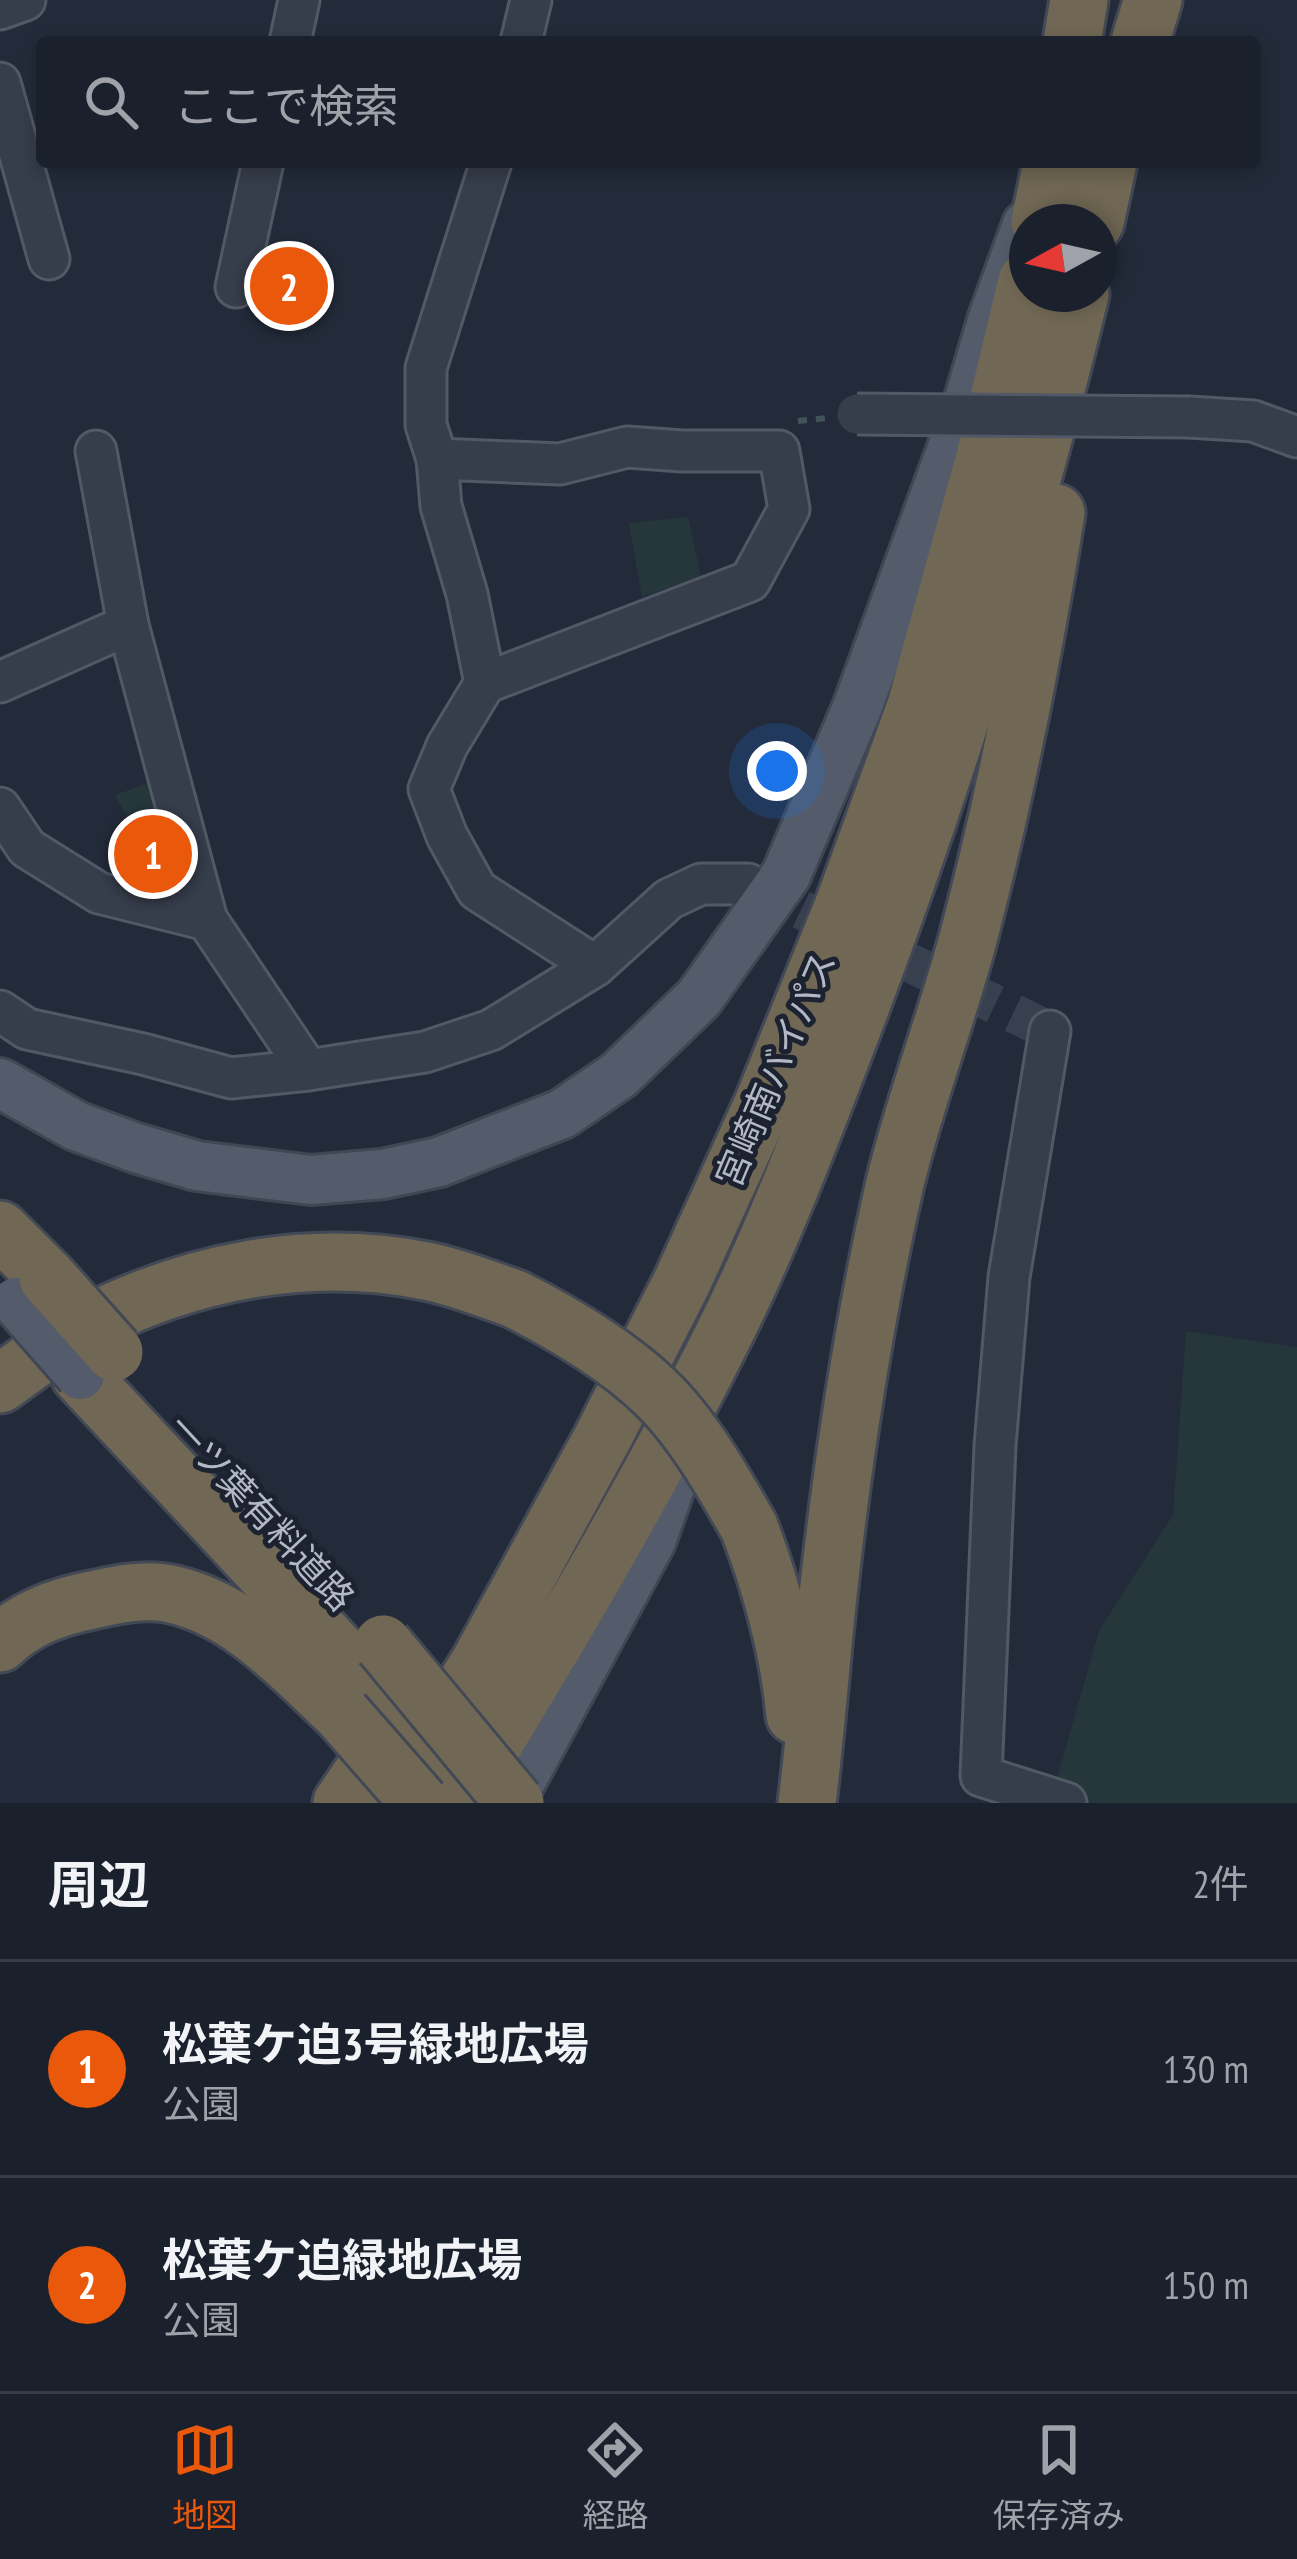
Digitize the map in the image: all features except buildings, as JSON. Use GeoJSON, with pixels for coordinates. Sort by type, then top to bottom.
{"type":"FeatureCollection","features":[{"type":"Feature","properties":{"kind":"highway"},"geometry":{"type":"LineString","coordinates":[[1073,36],[1079,0]]}},
{"type":"Feature","properties":{"kind":"highway"},"geometry":{"type":"LineString","coordinates":[[1131,36],[1137,0]]}},
{"type":"Feature","properties":{"kind":"highway"},"geometry":{"type":"LineString","coordinates":[[1142,36],[1153,0]]}},
{"type":"Feature","properties":{"kind":"highway"},"geometry":{"type":"LineString","coordinates":[[1043,204],[1050,168]]}},
{"type":"Feature","properties":{"kind":"highway"},"geometry":{"type":"LineString","coordinates":[[1099,204],[1107,168]]}},
{"type":"Feature","properties":{"kind":"highway","name":"宮崎南バイパス"},"geometry":{"type":"LineString","coordinates":[[392,1803],[491,1642],[602,1439],[682,1282],[763,1105],[916,706],[1020,312]]}},
{"type":"Feature","properties":{"kind":"highway","name":"宮崎南バイパス"},"geometry":{"type":"LineString","coordinates":[[461,1803],[642,1492],[724,1335],[811,1137],[940,789],[1005,580],[1076,312]]}},
{"type":"Feature","properties":{"kind":"highway"},"geometry":{"type":"LineString","coordinates":[[805,1803],[839,1504],[867,1326],[896,1182],[928,1061],[966,946],[1013,755],[1066,455],[1078,312]]}},
{"type":"Feature","properties":{"kind":"highway","name":"一ツ葉有料道路"},"geometry":{"type":"LineString","coordinates":[[0,1230],[21,1288],[97,1363],[360,1683],[512,1803]]}},
{"type":"Feature","properties":{"kind":"highway"},"geometry":{"type":"LineString","coordinates":[[0,1384],[81,1328],[138,1301],[179,1286],[276,1264],[333,1260],[429,1272],[515,1299],[570,1327],[671,1408],[716,1470],[748,1527],[781,1628],[793,1687],[805,1803]]}},
{"type":"Feature","properties":{"kind":"highway"},"geometry":{"type":"LineString","coordinates":[[342,1803],[465,1622],[597,1401],[682,1282]]}},
{"type":"Feature","properties":{"kind":"highway"},"geometry":{"type":"LineString","coordinates":[[0,1643],[39,1615],[67,1605],[126,1593],[163,1593],[199,1602],[269,1646],[360,1683],[461,1803]]}},
{"type":"Feature","properties":{"kind":"highway"},"geometry":{"type":"LineString","coordinates":[[360,1683],[420,1803]]}},
{"type":"Feature","properties":{"kind":"main road"},"geometry":{"type":"LineString","coordinates":[[1035,204],[1049,168]]}},
{"type":"Feature","properties":{"kind":"main road"},"geometry":{"type":"LineString","coordinates":[[0,1083],[76,1126],[136,1148],[197,1166],[311,1180],[383,1174],[439,1162],[562,1114],[620,1075],[699,998],[786,875],[857,708],[965,412],[1009,275]]}},
{"type":"Feature","properties":{"kind":"main road"},"geometry":{"type":"LineString","coordinates":[[512,1803],[651,1541],[724,1335]]}},
{"type":"Feature","properties":{"kind":"main road"},"geometry":{"type":"LineString","coordinates":[[360,1683],[436,1803]]}},
{"type":"Feature","properties":{"kind":"street"},"geometry":{"type":"LineString","coordinates":[[0,8],[25,0]]}},
{"type":"Feature","properties":{"kind":"street"},"geometry":{"type":"LineString","coordinates":[[291,36],[299,0]]}},
{"type":"Feature","properties":{"kind":"street"},"geometry":{"type":"LineString","coordinates":[[522,36],[531,0]]}},
{"type":"Feature","properties":{"kind":"street"},"geometry":{"type":"LineString","coordinates":[[0,83],[50,259]]}},
{"type":"Feature","properties":{"kind":"street"},"geometry":{"type":"LineString","coordinates":[[236,287],[262,168]]}},
{"type":"Feature","properties":{"kind":"street"},"geometry":{"type":"LineString","coordinates":[[485,683],[467,594],[441,506],[437,460],[426,425],[426,368],[489,168]]}},
{"type":"Feature","properties":{"kind":"street"},"geometry":{"type":"LineString","coordinates":[[857,414],[1189,417],[1253,422],[1297,437]]}},
{"type":"Feature","properties":{"kind":"street"},"geometry":{"type":"LineString","coordinates":[[437,460],[560,464],[627,447],[779,451],[789,508],[750,581],[485,683],[447,746],[429,789],[447,836],[477,890],[595,966]]}},
{"type":"Feature","properties":{"kind":"street"},"geometry":{"type":"LineString","coordinates":[[96,451],[128,625],[207,920],[308,1070]]}},
{"type":"Feature","properties":{"kind":"street"},"geometry":{"type":"LineString","coordinates":[[0,682],[128,625]]}},
{"type":"Feature","properties":{"kind":"street"},"geometry":{"type":"LineString","coordinates":[[0,808],[27,848],[99,893],[207,920]]}},
{"type":"Feature","properties":{"kind":"street"},"geometry":{"type":"LineString","coordinates":[[0,1011],[28,1029],[231,1078],[425,1052],[491,1030],[595,966],[669,899],[701,884],[748,884]]}},
{"type":"Feature","properties":{"kind":"street"},"geometry":{"type":"LineString","coordinates":[[1050,1031],[1009,1277],[995,1447],[981,1776],[1066,1803]]}},
{"type":"Feature","properties":{"kind":"shaded area"},"geometry":{"type":"Polygon","coordinates":[[[269,249],[323,261],[310,322],[256,311],[269,249]]]}},
{"type":"Feature","properties":{"kind":"shaded area"},"geometry":{"type":"Polygon","coordinates":[[[688,517],[701,577],[642,597],[629,523],[688,517]]]}},
{"type":"Feature","properties":{"kind":"shaded area"},"geometry":{"type":"Polygon","coordinates":[[[163,778],[189,877],[175,892],[149,890],[113,877],[135,831],[115,795],[163,778]]]}},
{"type":"Feature","properties":{"kind":"shaded area"},"geometry":{"type":"Polygon","coordinates":[[[1186,1331],[1297,1347],[1297,1803],[1050,1803],[1099,1631],[1173,1515],[1186,1331]]]}},
{"type":"Feature","properties":{"kind":"tunnel"},"geometry":{"type":"LineString","coordinates":[[748,884],[1050,1031]]}},
{"type":"Feature","properties":{"kind":"place","name":"松葉ケ迫緑地広場"},"geometry":{"type":"Point","coordinates":[289,286]}},
{"type":"Feature","properties":{"kind":"place","name":"松葉ケ迫3号緑地広場"},"geometry":{"type":"Point","coordinates":[153,854]}}]}
